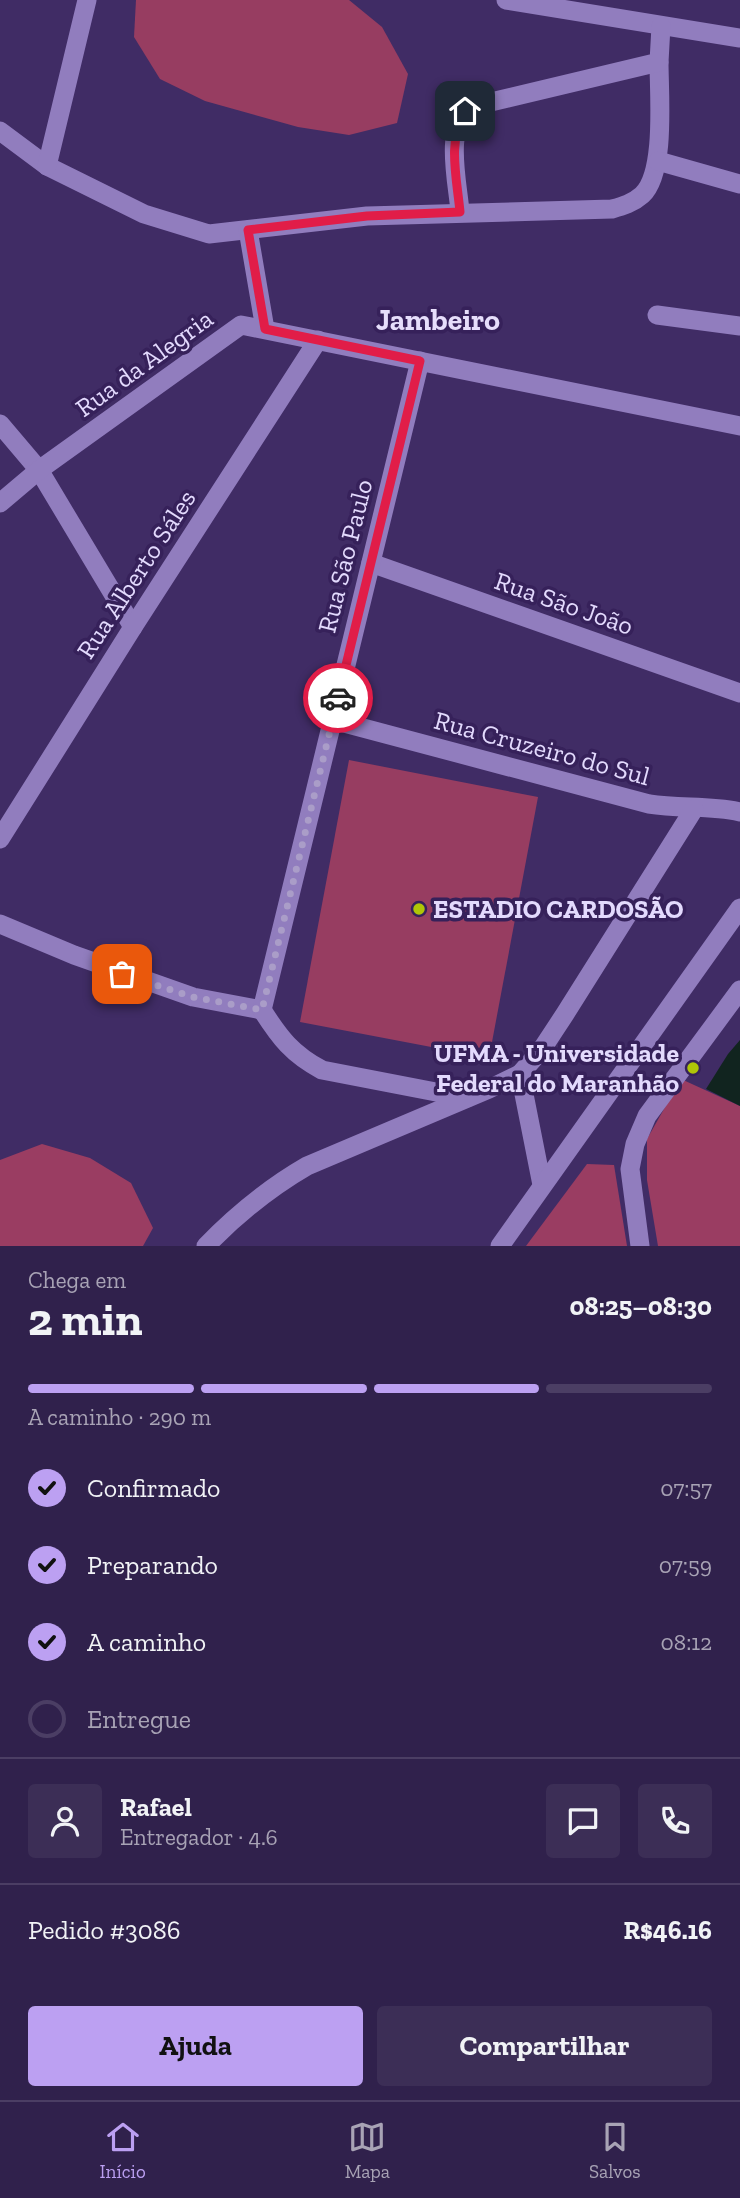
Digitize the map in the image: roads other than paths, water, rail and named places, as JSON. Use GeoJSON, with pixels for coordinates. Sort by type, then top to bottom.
{"type":"FeatureCollection","features":[{"type":"Feature","properties":{"kind":"street"},"geometry":{"type":"LineString","coordinates":[[47,166],[87,0]]}},
{"type":"Feature","properties":{"kind":"street"},"geometry":{"type":"LineString","coordinates":[[506,0],[740,38]]}},
{"type":"Feature","properties":{"kind":"street"},"geometry":{"type":"LineString","coordinates":[[0,131],[47,166],[144,215],[209,234],[367,216],[612,209],[629,204],[642,195],[649,186],[658,161],[661,26]]}},
{"type":"Feature","properties":{"kind":"street"},"geometry":{"type":"LineString","coordinates":[[460,212],[454,138],[458,122],[465,111],[474,106],[659,62]]}},
{"type":"Feature","properties":{"kind":"street"},"geometry":{"type":"LineString","coordinates":[[658,161],[740,184]]}},
{"type":"Feature","properties":{"kind":"street"},"geometry":{"type":"LineString","coordinates":[[248,230],[265,329]]}},
{"type":"Feature","properties":{"kind":"street"},"geometry":{"type":"LineString","coordinates":[[657,315],[740,326]]}},
{"type":"Feature","properties":{"kind":"street","name":"Rua da Alegria"},"geometry":{"type":"LineString","coordinates":[[0,503],[39,470],[241,325],[740,426]]}},
{"type":"Feature","properties":{"kind":"street","name":"Rua Alberto Sáles"},"geometry":{"type":"LineString","coordinates":[[0,839],[318,340]]}},
{"type":"Feature","properties":{"kind":"street","name":"Rua São Paulo"},"geometry":{"type":"LineString","coordinates":[[262,1010],[420,361]]}},
{"type":"Feature","properties":{"kind":"street"},"geometry":{"type":"LineString","coordinates":[[0,424],[39,470],[133,627]]}},
{"type":"Feature","properties":{"kind":"street","name":"Rua São João"},"geometry":{"type":"LineString","coordinates":[[371,563],[740,693]]}},
{"type":"Feature","properties":{"kind":"street","name":"Rua Cruzeiro do Sul"},"geometry":{"type":"LineString","coordinates":[[333,720],[649,804],[724,808],[740,812]]}},
{"type":"Feature","properties":{"kind":"street"},"geometry":{"type":"LineString","coordinates":[[206,1246],[250,1204],[279,1182],[307,1166],[520,1074],[560,1023],[694,808]]}},
{"type":"Feature","properties":{"kind":"street"},"geometry":{"type":"LineString","coordinates":[[500,1246],[740,908]]}},
{"type":"Feature","properties":{"kind":"street"},"geometry":{"type":"LineString","coordinates":[[0,924],[74,955],[193,997],[262,1010],[289,1049],[322,1070],[467,1098]]}},
{"type":"Feature","properties":{"kind":"street"},"geometry":{"type":"LineString","coordinates":[[640,1246],[630,1169],[635,1144],[647,1116],[740,990]]}},
{"type":"Feature","properties":{"kind":"street"},"geometry":{"type":"LineString","coordinates":[[520,1074],[542,1185]]}},
{"type":"Feature","properties":{"kind":"place","name":"ESTADIO CARDOSÃO"},"geometry":{"type":"Point","coordinates":[419,909]}},
{"type":"Feature","properties":{"kind":"place","name":"UFMA - Universidade Federal do Maranhão"},"geometry":{"type":"Point","coordinates":[693,1068]}},
{"type":"Feature","properties":{"kind":"district","name":"Jambeiro"},"geometry":{"type":"Point","coordinates":[438,320]}}]}
